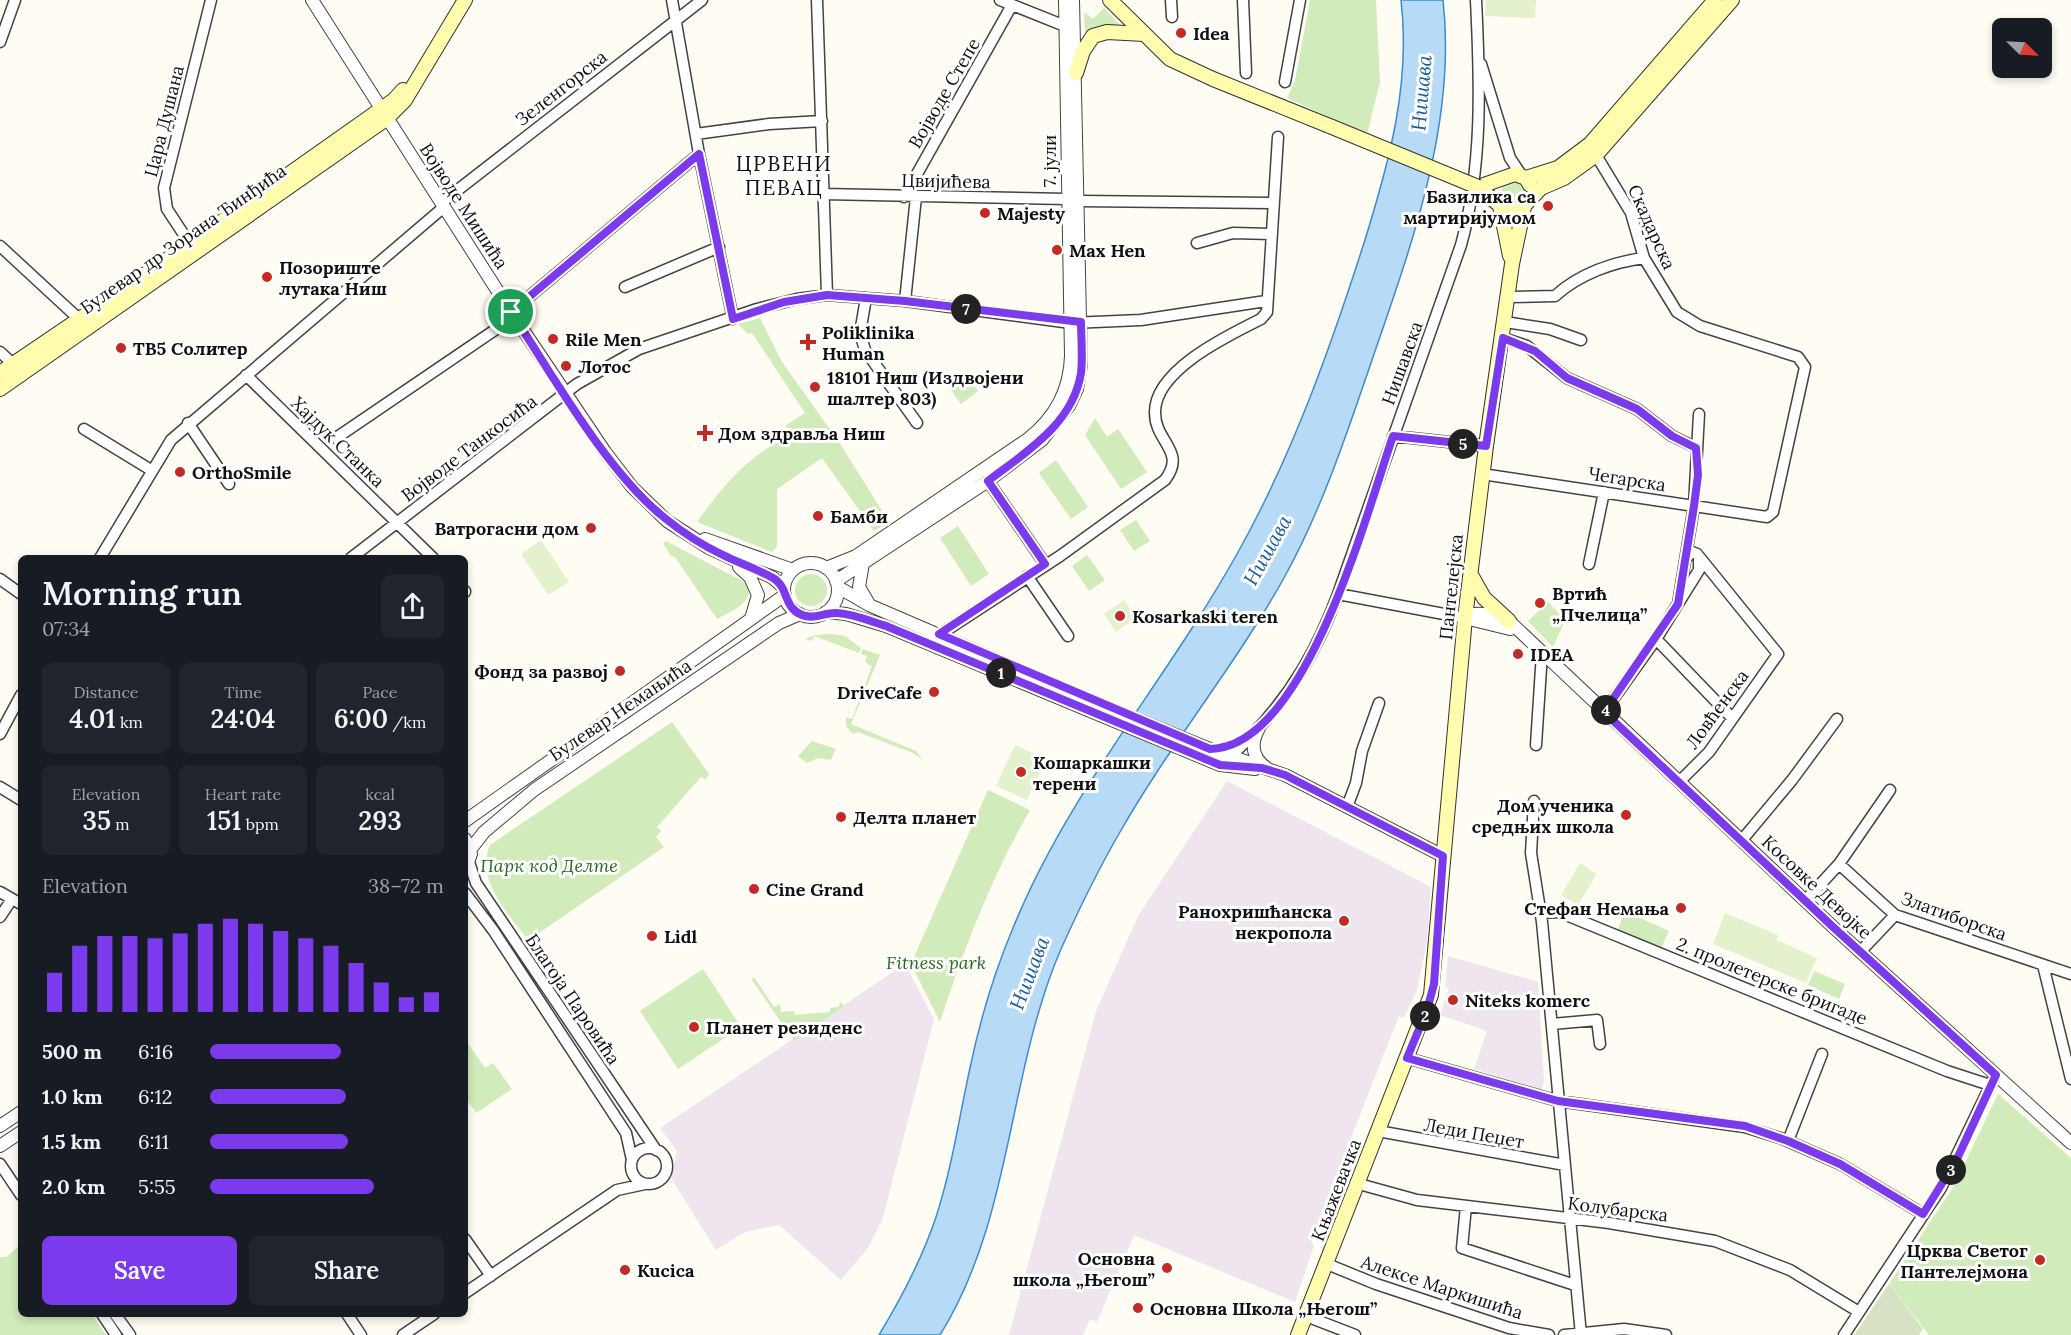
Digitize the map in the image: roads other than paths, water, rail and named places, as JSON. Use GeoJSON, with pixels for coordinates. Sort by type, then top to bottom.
{"type":"FeatureCollection","features":[{"type":"Feature","properties":{"kind":"main road"},"geometry":{"type":"LineString","coordinates":[[383,114],[425,63],[465,0]]}},
{"type":"Feature","properties":{"kind":"main road"},"geometry":{"type":"LineString","coordinates":[[1110,0],[1159,51],[1190,69],[1476,187],[1512,211],[1564,178],[1596,154],[1732,0]]}},
{"type":"Feature","properties":{"kind":"main road"},"geometry":{"type":"LineString","coordinates":[[1120,0],[1140,31]]}},
{"type":"Feature","properties":{"kind":"main road"},"geometry":{"type":"LineString","coordinates":[[1476,187],[1497,182],[1508,174],[1524,177],[1558,168],[1590,144],[1715,0]]}},
{"type":"Feature","properties":{"kind":"main road"},"geometry":{"type":"LineString","coordinates":[[1076,73],[1083,51],[1093,36],[1107,32],[1140,31]]}},
{"type":"Feature","properties":{"kind":"main road","name":"Булевар др Зорана Ђинђића"},"geometry":{"type":"LineString","coordinates":[[0,373],[383,114]]}},
{"type":"Feature","properties":{"kind":"main road","name":"Булевар др Зорана Ђинђића"},"geometry":{"type":"LineString","coordinates":[[0,389],[383,114]]}},
{"type":"Feature","properties":{"kind":"main road"},"geometry":{"type":"LineString","coordinates":[[1524,177],[1531,186],[1528,202]]}},
{"type":"Feature","properties":{"kind":"main road"},"geometry":{"type":"LineString","coordinates":[[1497,182],[1494,191],[1498,203]]}},
{"type":"Feature","properties":{"kind":"main road","name":"Пантелејска"},"geometry":{"type":"LineString","coordinates":[[1407,1058],[1427,1010],[1434,984],[1443,856],[1465,618],[1482,474],[1512,264],[1528,202]]}},
{"type":"Feature","properties":{"kind":"main road","name":"Пантелејска"},"geometry":{"type":"LineString","coordinates":[[1498,203],[1512,264]]}},
{"type":"Feature","properties":{"kind":"main road"},"geometry":{"type":"LineString","coordinates":[[1471,575],[1484,598],[1509,621]]}},
{"type":"Feature","properties":{"kind":"main road","name":"Књажевачка"},"geometry":{"type":"LineString","coordinates":[[1298,1335],[1359,1185],[1407,1058]]}},
{"type":"Feature","properties":{"kind":"street"},"geometry":{"type":"LineString","coordinates":[[0,42],[15,0]]}},
{"type":"Feature","properties":{"kind":"street","name":"Цара Душана"},"geometry":{"type":"LineString","coordinates":[[189,244],[167,209],[164,188],[210,0]]}},
{"type":"Feature","properties":{"kind":"street","name":"Војводе Мишића"},"geometry":{"type":"LineString","coordinates":[[312,0],[512,314],[565,394],[632,487],[668,521],[732,560],[773,578],[785,592]]}},
{"type":"Feature","properties":{"kind":"street"},"geometry":{"type":"LineString","coordinates":[[672,0],[699,154],[733,319]]}},
{"type":"Feature","properties":{"kind":"street"},"geometry":{"type":"LineString","coordinates":[[818,0],[827,295]]}},
{"type":"Feature","properties":{"kind":"street"},"geometry":{"type":"LineString","coordinates":[[1000,0],[1065,26]]}},
{"type":"Feature","properties":{"kind":"street","name":"7. јули"},"geometry":{"type":"LineString","coordinates":[[1065,0],[1076,322]]}},
{"type":"Feature","properties":{"kind":"street","name":"7. јули"},"geometry":{"type":"LineString","coordinates":[[1073,200],[1076,73],[1074,0]]}},
{"type":"Feature","properties":{"kind":"street"},"geometry":{"type":"LineString","coordinates":[[1171,0],[1172,17]]}},
{"type":"Feature","properties":{"kind":"street"},"geometry":{"type":"LineString","coordinates":[[1243,0],[1246,73]]}},
{"type":"Feature","properties":{"kind":"street"},"geometry":{"type":"LineString","coordinates":[[1285,82],[1300,0]]}},
{"type":"Feature","properties":{"kind":"street"},"geometry":{"type":"LineString","coordinates":[[1476,0],[1478,54],[1510,158],[1524,177]]}},
{"type":"Feature","properties":{"kind":"street","name":"Зеленгорска"},"geometry":{"type":"LineString","coordinates":[[102,555],[151,470],[171,440],[189,423],[442,205],[697,1]]}},
{"type":"Feature","properties":{"kind":"street","name":"Војводе Степе"},"geometry":{"type":"LineString","coordinates":[[904,197],[1012,5]]}},
{"type":"Feature","properties":{"kind":"street","name":"Нишавска"},"geometry":{"type":"LineString","coordinates":[[1230,756],[1279,706],[1306,667],[1338,594],[1461,245],[1476,187],[1478,54]]}},
{"type":"Feature","properties":{"kind":"street"},"geometry":{"type":"LineString","coordinates":[[696,134],[769,124],[822,121]]}},
{"type":"Feature","properties":{"kind":"street"},"geometry":{"type":"LineString","coordinates":[[939,634],[1060,556],[1165,480],[1172,471],[1174,456],[1158,430],[1155,413],[1157,399],[1168,381],[1193,357],[1261,319],[1267,312],[1272,203],[1278,137]]}},
{"type":"Feature","properties":{"kind":"street"},"geometry":{"type":"LineString","coordinates":[[336,438],[512,314],[699,154]]}},
{"type":"Feature","properties":{"kind":"street","name":"Скадарска"},"geometry":{"type":"LineString","coordinates":[[1596,154],[1631,213],[1644,258],[1677,312],[1690,322],[1798,357],[1804,364],[1774,509],[1767,517]]}},
{"type":"Feature","properties":{"kind":"street","name":"Цвијићева"},"geometry":{"type":"LineString","coordinates":[[823,194],[1272,203]]}},
{"type":"Feature","properties":{"kind":"street"},"geometry":{"type":"LineString","coordinates":[[905,301],[916,197]]}},
{"type":"Feature","properties":{"kind":"street"},"geometry":{"type":"LineString","coordinates":[[1197,243],[1233,233],[1271,234]]}},
{"type":"Feature","properties":{"kind":"street"},"geometry":{"type":"LineString","coordinates":[[0,246],[79,320]]}},
{"type":"Feature","properties":{"kind":"street"},"geometry":{"type":"LineString","coordinates":[[625,287],[719,247]]}},
{"type":"Feature","properties":{"kind":"street"},"geometry":{"type":"LineString","coordinates":[[1509,297],[1556,296],[1563,289],[1603,268],[1623,261],[1644,258]]}},
{"type":"Feature","properties":{"kind":"street","name":"Војводе Танкосића"},"geometry":{"type":"LineString","coordinates":[[355,555],[577,384],[639,349],[784,302],[827,295],[905,301],[1076,322],[1141,320],[1266,301]]}},
{"type":"Feature","properties":{"kind":"street"},"geometry":{"type":"LineString","coordinates":[[866,298],[860,333],[865,350],[917,423]]}},
{"type":"Feature","properties":{"kind":"street"},"geometry":{"type":"LineString","coordinates":[[826,612],[836,599],[837,584],[863,563],[988,481],[1042,440],[1069,406],[1081,373],[1076,322]]}},
{"type":"Feature","properties":{"kind":"street"},"geometry":{"type":"LineString","coordinates":[[826,568],[856,556],[1038,431],[1059,404],[1070,377],[1076,322]]}},
{"type":"Feature","properties":{"kind":"street"},"geometry":{"type":"LineString","coordinates":[[1505,322],[1550,329],[1581,340]]}},
{"type":"Feature","properties":{"kind":"street"},"geometry":{"type":"LineString","coordinates":[[1503,338],[1535,351],[1567,378],[1637,409],[1672,436],[1696,448]]}},
{"type":"Feature","properties":{"kind":"street"},"geometry":{"type":"LineString","coordinates":[[0,352],[13,364]]}},
{"type":"Feature","properties":{"kind":"street","name":"Хајдук Станка"},"geometry":{"type":"LineString","coordinates":[[246,375],[430,555]]}},
{"type":"Feature","properties":{"kind":"street"},"geometry":{"type":"LineString","coordinates":[[1678,604],[1698,475],[1696,448],[1699,414]]}},
{"type":"Feature","properties":{"kind":"street"},"geometry":{"type":"LineString","coordinates":[[189,423],[229,484]]}},
{"type":"Feature","properties":{"kind":"street"},"geometry":{"type":"LineString","coordinates":[[84,429],[151,470]]}},
{"type":"Feature","properties":{"kind":"street"},"geometry":{"type":"LineString","coordinates":[[1393,436],[1486,446]]}},
{"type":"Feature","properties":{"kind":"street","name":"Чегарска"},"geometry":{"type":"LineString","coordinates":[[1482,474],[1767,517]]}},
{"type":"Feature","properties":{"kind":"street"},"geometry":{"type":"LineString","coordinates":[[988,481],[1045,564]]}},
{"type":"Feature","properties":{"kind":"street"},"geometry":{"type":"LineString","coordinates":[[1589,564],[1604,492]]}},
{"type":"Feature","properties":{"kind":"street","name":"Војводе Мишића"},"geometry":{"type":"LineString","coordinates":[[687,532],[793,570]]}},
{"type":"Feature","properties":{"kind":"street"},"geometry":{"type":"LineString","coordinates":[[1604,712],[1656,639],[1699,570],[1699,557],[1692,552],[1686,558]]}},
{"type":"Feature","properties":{"kind":"street","name":"Ловћенска"},"geometry":{"type":"LineString","coordinates":[[1680,781],[1709,752],[1778,654],[1699,557]]}},
{"type":"Feature","properties":{"kind":"street"},"geometry":{"type":"LineString","coordinates":[[732,560],[750,577],[756,587],[756,609],[749,623]]}},
{"type":"Feature","properties":{"kind":"street"},"geometry":{"type":"LineString","coordinates":[[1097,708],[939,634],[870,605],[837,584],[826,568],[812,563],[793,570],[785,592],[788,603],[800,614],[811,617],[826,612],[846,614],[886,626],[1209,753],[1232,768],[1266,770]]}},
{"type":"Feature","properties":{"kind":"street"},"geometry":{"type":"LineString","coordinates":[[863,563],[859,587],[870,605]]}},
{"type":"Feature","properties":{"kind":"street"},"geometry":{"type":"LineString","coordinates":[[1027,576],[1068,636]]}},
{"type":"Feature","properties":{"kind":"street"},"geometry":{"type":"LineString","coordinates":[[0,579],[18,592]]}},
{"type":"Feature","properties":{"kind":"street","name":"Булевар Немањића"},"geometry":{"type":"LineString","coordinates":[[468,819],[749,623],[785,592]]}},
{"type":"Feature","properties":{"kind":"street"},"geometry":{"type":"LineString","coordinates":[[1338,594],[1465,618],[1469,615],[1488,614],[1509,621]]}},
{"type":"Feature","properties":{"kind":"street","name":"Булевар Немањића"},"geometry":{"type":"LineString","coordinates":[[468,854],[484,832],[534,790],[779,623],[800,614]]}},
{"type":"Feature","properties":{"kind":"street","name":"Косовке Девојке"},"geometry":{"type":"LineString","coordinates":[[1465,618],[1503,627],[1525,636]]}},
{"type":"Feature","properties":{"kind":"street","name":"Косовке Девојке"},"geometry":{"type":"LineString","coordinates":[[1509,621],[1993,1080],[2071,1143]]}},
{"type":"Feature","properties":{"kind":"street"},"geometry":{"type":"LineString","coordinates":[[1656,639],[1731,718]]}},
{"type":"Feature","properties":{"kind":"street"},"geometry":{"type":"LineString","coordinates":[[1536,745],[1542,653]]}},
{"type":"Feature","properties":{"kind":"street"},"geometry":{"type":"LineString","coordinates":[[0,734],[18,701]]}},
{"type":"Feature","properties":{"kind":"street"},"geometry":{"type":"LineString","coordinates":[[1347,807],[1356,783],[1362,751],[1379,703]]}},
{"type":"Feature","properties":{"kind":"street"},"geometry":{"type":"LineString","coordinates":[[1742,840],[1792,780],[1837,719]]}},
{"type":"Feature","properties":{"kind":"street"},"geometry":{"type":"LineString","coordinates":[[1209,753],[1232,746],[1255,732]]}},
{"type":"Feature","properties":{"kind":"street"},"geometry":{"type":"LineString","coordinates":[[1255,732],[1247,743],[1248,753],[1266,770]]}},
{"type":"Feature","properties":{"kind":"street"},"geometry":{"type":"LineString","coordinates":[[1209,753],[1230,756],[1295,780],[1443,856]]}},
{"type":"Feature","properties":{"kind":"street"},"geometry":{"type":"LineString","coordinates":[[0,787],[18,798]]}},
{"type":"Feature","properties":{"kind":"street"},"geometry":{"type":"LineString","coordinates":[[1805,901],[1839,864],[1890,790]]}},
{"type":"Feature","properties":{"kind":"street"},"geometry":{"type":"LineString","coordinates":[[1534,801],[1532,853],[1541,913],[1580,1334]]}},
{"type":"Feature","properties":{"kind":"street","name":"Благоја Паровића"},"geometry":{"type":"LineString","coordinates":[[468,858],[476,883],[656,1150]]}},
{"type":"Feature","properties":{"kind":"street","name":"Златиборска"},"geometry":{"type":"LineString","coordinates":[[1839,864],[1894,915],[2071,974]]}},
{"type":"Feature","properties":{"kind":"street"},"geometry":{"type":"LineString","coordinates":[[0,892],[16,902],[0,917]]}},
{"type":"Feature","properties":{"kind":"street","name":"Благоја Паровића"},"geometry":{"type":"LineString","coordinates":[[468,897],[500,940],[626,1133],[631,1163]]}},
{"type":"Feature","properties":{"kind":"street","name":"2. пролетерске бригаде"},"geometry":{"type":"LineString","coordinates":[[1541,913],[1559,912],[1947,1071],[1993,1080]]}},
{"type":"Feature","properties":{"kind":"street"},"geometry":{"type":"LineString","coordinates":[[1860,952],[1894,915]]}},
{"type":"Feature","properties":{"kind":"street"},"geometry":{"type":"LineString","coordinates":[[2043,965],[2071,1079]]}},
{"type":"Feature","properties":{"kind":"street"},"geometry":{"type":"LineString","coordinates":[[1552,1024],[1597,1020],[1600,1044]]}},
{"type":"Feature","properties":{"kind":"street"},"geometry":{"type":"LineString","coordinates":[[1788,1141],[1822,1054]]}},
{"type":"Feature","properties":{"kind":"street"},"geometry":{"type":"LineString","coordinates":[[1407,1058],[1558,1101],[1745,1126],[1788,1141],[1840,1164],[1923,1214]]}},
{"type":"Feature","properties":{"kind":"street"},"geometry":{"type":"LineString","coordinates":[[1844,1335],[1956,1161],[1993,1080]]}},
{"type":"Feature","properties":{"kind":"street"},"geometry":{"type":"LineString","coordinates":[[0,1126],[18,1114]]}},
{"type":"Feature","properties":{"kind":"street","name":"Леди Пеџет"},"geometry":{"type":"LineString","coordinates":[[1378,1131],[1565,1165]]}},
{"type":"Feature","properties":{"kind":"street"},"geometry":{"type":"LineString","coordinates":[[0,1146],[18,1134]]}},
{"type":"Feature","properties":{"kind":"street"},"geometry":{"type":"LineString","coordinates":[[468,1291],[617,1190],[657,1182],[665,1173],[666,1162],[656,1150],[642,1150],[631,1163],[617,1190]]}},
{"type":"Feature","properties":{"kind":"street"},"geometry":{"type":"LineString","coordinates":[[0,1152],[18,1178]]}},
{"type":"Feature","properties":{"kind":"street"},"geometry":{"type":"LineString","coordinates":[[631,1163],[636,1179],[645,1184]]}},
{"type":"Feature","properties":{"kind":"street"},"geometry":{"type":"LineString","coordinates":[[0,1164],[18,1191]]}},
{"type":"Feature","properties":{"kind":"street","name":"Колубарска"},"geometry":{"type":"LineString","coordinates":[[1359,1185],[1417,1200],[1688,1234],[1715,1241],[1782,1267],[1859,1312]]}},
{"type":"Feature","properties":{"kind":"street"},"geometry":{"type":"LineString","coordinates":[[1466,1206],[1462,1248],[1575,1285]]}},
{"type":"Feature","properties":{"kind":"street"},"geometry":{"type":"LineString","coordinates":[[468,1243],[490,1276]]}},
{"type":"Feature","properties":{"kind":"street","name":"Алексе Маркишића"},"geometry":{"type":"LineString","coordinates":[[1327,1264],[1376,1284],[1509,1328],[1549,1335]]}},
{"type":"Feature","properties":{"kind":"street"},"geometry":{"type":"LineString","coordinates":[[1306,1316],[1355,1335]]}},
{"type":"Feature","properties":{"kind":"street"},"geometry":{"type":"LineString","coordinates":[[104,1317],[116,1335]]}},
{"type":"Feature","properties":{"kind":"street"},"geometry":{"type":"LineString","coordinates":[[117,1317],[130,1335]]}},
{"type":"Feature","properties":{"kind":"street"},"geometry":{"type":"LineString","coordinates":[[350,1317],[361,1335]]}},
{"type":"Feature","properties":{"kind":"street"},"geometry":{"type":"LineString","coordinates":[[403,1335],[430,1317]]}},
{"type":"Feature","properties":{"kind":"street"},"geometry":{"type":"LineString","coordinates":[[1564,1335],[1624,1329],[1666,1335]]}},
{"type":"Feature","properties":{"kind":"water","name":"Нишава"},"geometry":{"type":"Polygon","coordinates":[[[1401,0],[1443,0],[1446,46],[1437,138],[1402,273],[1333,470],[1311,524],[1285,576],[1246,641],[1139,799],[1096,875],[1061,949],[1043,997],[1030,1046],[996,1194],[982,1243],[964,1290],[940,1335],[879,1335],[911,1278],[936,1217],[947,1180],[974,1050],[988,997],[1013,928],[1061,830],[1089,783],[1180,647],[1237,554],[1275,479],[1308,401],[1351,283],[1382,183],[1396,123],[1403,62],[1401,0]]]}},
{"type":"Feature","properties":{"kind":"place","name":"Idea"},"geometry":{"type":"Point","coordinates":[1181,33]}},
{"type":"Feature","properties":{"kind":"place","name":"Базилика са мартиријумом"},"geometry":{"type":"Point","coordinates":[1548,206]}},
{"type":"Feature","properties":{"kind":"place","name":"Majesty"},"geometry":{"type":"Point","coordinates":[985,213]}},
{"type":"Feature","properties":{"kind":"place","name":"Max Hen"},"geometry":{"type":"Point","coordinates":[1057,250]}},
{"type":"Feature","properties":{"kind":"place","name":"Позориште лутака Ниш"},"geometry":{"type":"Point","coordinates":[267,277]}},
{"type":"Feature","properties":{"kind":"place","name":"Rile Men"},"geometry":{"type":"Point","coordinates":[553,339]}},
{"type":"Feature","properties":{"kind":"place","name":"Poliklinika Human"},"geometry":{"type":"Point","coordinates":[808,342]}},
{"type":"Feature","properties":{"kind":"place","name":"ТВ5 Солитер"},"geometry":{"type":"Point","coordinates":[121,348]}},
{"type":"Feature","properties":{"kind":"place","name":"Лотос"},"geometry":{"type":"Point","coordinates":[566,366]}},
{"type":"Feature","properties":{"kind":"place","name":"18101 Ниш (Издвојени шалтер 803)"},"geometry":{"type":"Point","coordinates":[815,387]}},
{"type":"Feature","properties":{"kind":"place","name":"Дом здравља Ниш"},"geometry":{"type":"Point","coordinates":[705,433]}},
{"type":"Feature","properties":{"kind":"place","name":"OrthoSmile"},"geometry":{"type":"Point","coordinates":[180,472]}},
{"type":"Feature","properties":{"kind":"place","name":"Бамби"},"geometry":{"type":"Point","coordinates":[818,516]}},
{"type":"Feature","properties":{"kind":"place","name":"Ватрогасни дом"},"geometry":{"type":"Point","coordinates":[591,528]}},
{"type":"Feature","properties":{"kind":"place","name":"Вртић „Пчелица”"},"geometry":{"type":"Point","coordinates":[1540,603]}},
{"type":"Feature","properties":{"kind":"place","name":"Kosarkaski teren"},"geometry":{"type":"Point","coordinates":[1120,616]}},
{"type":"Feature","properties":{"kind":"place","name":"IDEA"},"geometry":{"type":"Point","coordinates":[1518,654]}},
{"type":"Feature","properties":{"kind":"place","name":"Фонд за развој"},"geometry":{"type":"Point","coordinates":[620,671]}},
{"type":"Feature","properties":{"kind":"place","name":"DriveCafe"},"geometry":{"type":"Point","coordinates":[934,692]}},
{"type":"Feature","properties":{"kind":"place","name":"Кошаркашки терени"},"geometry":{"type":"Point","coordinates":[1021,772]}},
{"type":"Feature","properties":{"kind":"place","name":"Дом ученика средњих школа"},"geometry":{"type":"Point","coordinates":[1626,815]}},
{"type":"Feature","properties":{"kind":"place","name":"Делта планет"},"geometry":{"type":"Point","coordinates":[841,817]}},
{"type":"Feature","properties":{"kind":"place","name":"Cine Grand"},"geometry":{"type":"Point","coordinates":[754,889]}},
{"type":"Feature","properties":{"kind":"place","name":"Стефан Немања"},"geometry":{"type":"Point","coordinates":[1681,908]}},
{"type":"Feature","properties":{"kind":"place","name":"Ранохришћанска некропола"},"geometry":{"type":"Point","coordinates":[1344,921]}},
{"type":"Feature","properties":{"kind":"place","name":"Lidl"},"geometry":{"type":"Point","coordinates":[652,936]}},
{"type":"Feature","properties":{"kind":"place","name":"Niteks komerc"},"geometry":{"type":"Point","coordinates":[1453,1000]}},
{"type":"Feature","properties":{"kind":"place","name":"Планет резиденс"},"geometry":{"type":"Point","coordinates":[694,1027]}},
{"type":"Feature","properties":{"kind":"place","name":"Црква Светог Пантелејмона"},"geometry":{"type":"Point","coordinates":[2040,1260]}},
{"type":"Feature","properties":{"kind":"place","name":"Основна школа „Његош”"},"geometry":{"type":"Point","coordinates":[1167,1268]}},
{"type":"Feature","properties":{"kind":"place","name":"Kucica"},"geometry":{"type":"Point","coordinates":[625,1270]}},
{"type":"Feature","properties":{"kind":"place","name":"Основна Школа „Његош”"},"geometry":{"type":"Point","coordinates":[1138,1308]}},
{"type":"Feature","properties":{"kind":"district","name":"ЦРВЕНИ ПЕВАЦ"},"geometry":{"type":"Point","coordinates":[784,175]}},
{"type":"Feature","properties":{"kind":"park label","name":"Парк код Делте"},"geometry":{"type":"Point","coordinates":[549,865]}},
{"type":"Feature","properties":{"kind":"park label","name":"Fitness park"},"geometry":{"type":"Point","coordinates":[936,962]}}]}
